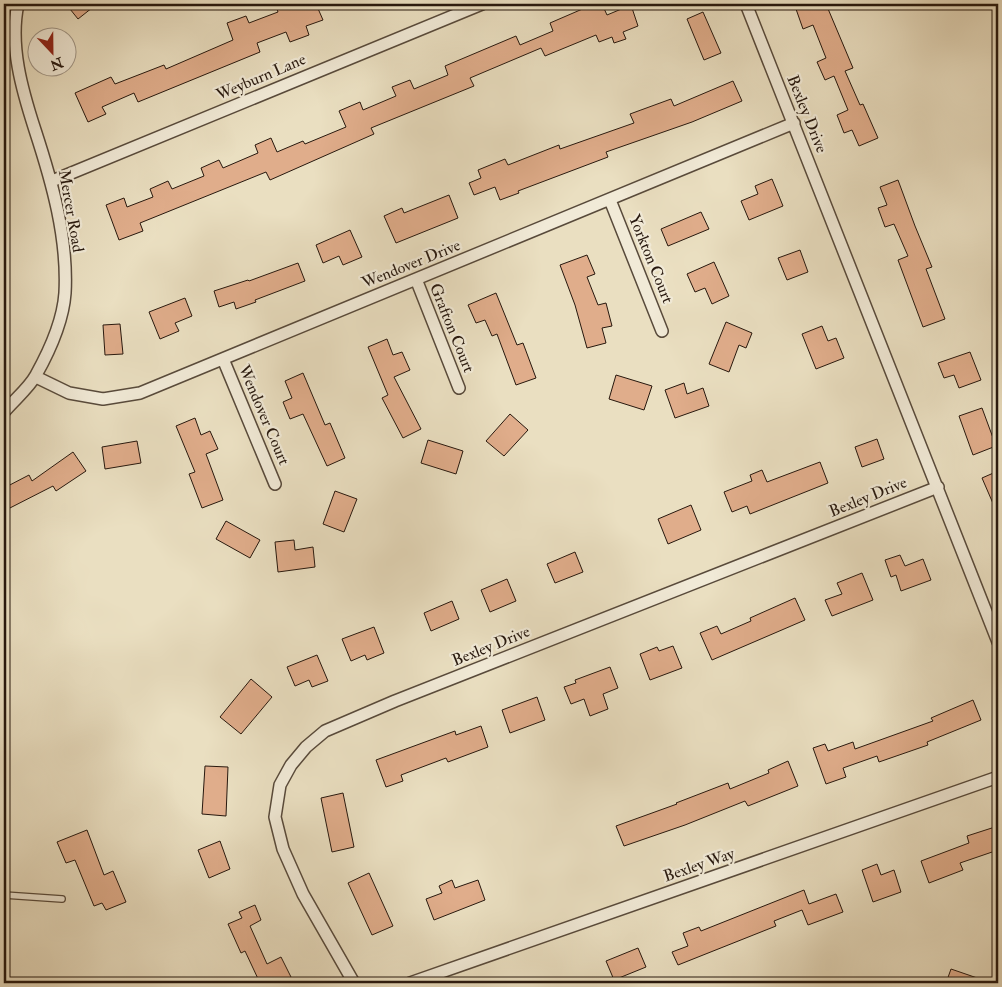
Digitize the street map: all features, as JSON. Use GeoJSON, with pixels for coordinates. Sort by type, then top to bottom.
{"type":"FeatureCollection","features":[{"type":"Feature","properties":{"kind":"street","name":"Mercer Road"},"geometry":{"type":"LineString","coordinates":[[4,412],[36,377],[57,332],[65,294],[64,248],[52,181],[28,110],[18,73],[14,20],[18,4]]}},
{"type":"Feature","properties":{"kind":"street","name":"Weyburn Lane"},"geometry":{"type":"LineString","coordinates":[[52,181],[482,4]]}},
{"type":"Feature","properties":{"kind":"street","name":"Bexley Drive"},"geometry":{"type":"LineString","coordinates":[[746,4],[938,486],[998,642]]}},
{"type":"Feature","properties":{"kind":"street","name":"Wendover Drive"},"geometry":{"type":"LineString","coordinates":[[36,377],[69,393],[103,399],[140,393],[794,123]]}},
{"type":"Feature","properties":{"kind":"street","name":"Yorkton Court"},"geometry":{"type":"LineString","coordinates":[[610,200],[662,331]]}},
{"type":"Feature","properties":{"kind":"street","name":"Grafton Court"},"geometry":{"type":"LineString","coordinates":[[416,279],[459,388]]}},
{"type":"Feature","properties":{"kind":"street","name":"Wendover Court"},"geometry":{"type":"LineString","coordinates":[[223,359],[275,484]]}},
{"type":"Feature","properties":{"kind":"street","name":"Bexley Drive"},"geometry":{"type":"LineString","coordinates":[[354,983],[303,894],[283,850],[275,817],[280,785],[292,765],[318,736],[325,731],[395,701],[938,486]]}},
{"type":"Feature","properties":{"kind":"street","name":"Bexley Way"},"geometry":{"type":"LineString","coordinates":[[410,983],[998,777]]}},
{"type":"Feature","properties":{"kind":"lane"},"geometry":{"type":"LineString","coordinates":[[4,895],[62,899]]}},
{"type":"Feature","properties":{"kind":"building"},"geometry":{"type":"Polygon","coordinates":[[[66,4],[97,4],[78,19],[66,4]]]}},
{"type":"Feature","properties":{"kind":"building"},"geometry":{"type":"Polygon","coordinates":[[[275,4],[316,4],[323,20],[306,26],[309,35],[290,42],[286,32],[257,43],[260,52],[138,102],[134,93],[102,107],[106,114],[88,122],[75,93],[111,77],[115,84],[164,65],[166,69],[233,40],[227,23],[246,16],[249,23],[278,12],[275,4]]]}},
{"type":"Feature","properties":{"kind":"building"},"geometry":{"type":"Polygon","coordinates":[[[594,4],[602,4],[607,15],[631,5],[638,26],[623,32],[626,39],[614,43],[612,37],[599,42],[596,35],[545,56],[541,48],[470,78],[474,86],[371,128],[374,134],[270,180],[266,172],[140,223],[143,231],[119,240],[106,205],[124,198],[127,207],[153,197],[150,189],[168,181],[172,189],[204,176],[201,168],[219,160],[223,168],[258,153],[255,145],[271,138],[277,152],[303,141],[305,144],[346,127],[339,111],[360,102],[363,110],[396,96],[392,87],[410,80],[414,89],[448,75],[445,66],[516,36],[520,45],[553,31],[550,23],[594,4]]]}},
{"type":"Feature","properties":{"kind":"building"},"geometry":{"type":"Polygon","coordinates":[[[810,4],[826,4],[853,68],[845,71],[860,105],[863,104],[878,138],[859,146],[852,130],[844,133],[837,115],[848,110],[834,76],[825,80],[817,62],[826,58],[813,25],[803,29],[796,9],[810,4]]]}},
{"type":"Feature","properties":{"kind":"building"},"geometry":{"type":"Polygon","coordinates":[[[703,12],[721,53],[704,60],[687,19],[703,12]]]}},
{"type":"Feature","properties":{"kind":"building"},"geometry":{"type":"Polygon","coordinates":[[[733,81],[742,101],[692,122],[606,152],[608,157],[518,191],[519,193],[500,200],[495,187],[474,195],[469,183],[481,178],[478,170],[505,159],[508,165],[559,145],[560,149],[634,123],[630,114],[671,99],[674,106],[733,81]]]}},
{"type":"Feature","properties":{"kind":"building"},"geometry":{"type":"Polygon","coordinates":[[[772,179],[783,206],[749,220],[741,201],[758,194],[755,186],[772,179]]]}},
{"type":"Feature","properties":{"kind":"building"},"geometry":{"type":"Polygon","coordinates":[[[898,180],[932,267],[926,269],[945,319],[923,327],[898,260],[908,256],[894,224],[885,227],[878,208],[887,205],[880,187],[898,180]]]}},
{"type":"Feature","properties":{"kind":"building"},"geometry":{"type":"Polygon","coordinates":[[[449,195],[458,218],[396,243],[384,216],[402,208],[404,213],[449,195]]]}},
{"type":"Feature","properties":{"kind":"building"},"geometry":{"type":"Polygon","coordinates":[[[701,212],[709,229],[668,246],[661,229],[701,212]]]}},
{"type":"Feature","properties":{"kind":"building"},"geometry":{"type":"Polygon","coordinates":[[[350,230],[362,257],[343,265],[339,256],[323,263],[316,245],[350,230]]]}},
{"type":"Feature","properties":{"kind":"building"},"geometry":{"type":"Polygon","coordinates":[[[800,250],[808,272],[787,280],[778,258],[800,250]]]}},
{"type":"Feature","properties":{"kind":"building"},"geometry":{"type":"Polygon","coordinates":[[[587,255],[595,274],[587,277],[598,305],[606,303],[612,326],[602,328],[606,343],[587,348],[575,305],[560,265],[587,255]]]}},
{"type":"Feature","properties":{"kind":"building"},"geometry":{"type":"Polygon","coordinates":[[[714,262],[729,296],[712,304],[705,288],[695,292],[687,274],[714,262]]]}},
{"type":"Feature","properties":{"kind":"building"},"geometry":{"type":"Polygon","coordinates":[[[298,263],[305,281],[236,309],[234,302],[219,307],[214,291],[249,281],[298,263]]]}},
{"type":"Feature","properties":{"kind":"building"},"geometry":{"type":"Polygon","coordinates":[[[496,293],[517,345],[523,343],[536,378],[516,385],[497,334],[492,336],[485,320],[476,323],[468,305],[496,293]]]}},
{"type":"Feature","properties":{"kind":"building"},"geometry":{"type":"Polygon","coordinates":[[[185,298],[192,316],[175,323],[179,331],[160,339],[149,312],[185,298]]]}},
{"type":"Feature","properties":{"kind":"building"},"geometry":{"type":"Polygon","coordinates":[[[726,322],[752,333],[746,348],[739,345],[729,372],[709,364],[726,322]]]}},
{"type":"Feature","properties":{"kind":"building"},"geometry":{"type":"Polygon","coordinates":[[[120,324],[123,354],[105,355],[103,325],[120,324]]]}},
{"type":"Feature","properties":{"kind":"building"},"geometry":{"type":"Polygon","coordinates":[[[822,326],[828,341],[836,338],[844,358],[816,369],[802,334],[822,326]]]}},
{"type":"Feature","properties":{"kind":"building"},"geometry":{"type":"Polygon","coordinates":[[[387,339],[393,355],[402,352],[410,370],[394,377],[421,429],[403,438],[382,398],[388,395],[368,347],[387,339]]]}},
{"type":"Feature","properties":{"kind":"building"},"geometry":{"type":"Polygon","coordinates":[[[970,352],[981,380],[959,388],[954,375],[944,378],[938,363],[970,352]]]}},
{"type":"Feature","properties":{"kind":"building"},"geometry":{"type":"Polygon","coordinates":[[[303,373],[325,425],[330,423],[345,458],[327,466],[303,414],[290,419],[283,402],[292,398],[285,381],[303,373]]]}},
{"type":"Feature","properties":{"kind":"building"},"geometry":{"type":"Polygon","coordinates":[[[616,375],[652,386],[644,410],[609,399],[616,375]]]}},
{"type":"Feature","properties":{"kind":"building"},"geometry":{"type":"Polygon","coordinates":[[[684,383],[687,394],[703,388],[709,406],[675,418],[665,390],[684,383]]]}},
{"type":"Feature","properties":{"kind":"building"},"geometry":{"type":"Polygon","coordinates":[[[982,408],[996,446],[973,455],[959,416],[982,408]]]}},
{"type":"Feature","properties":{"kind":"building"},"geometry":{"type":"Polygon","coordinates":[[[510,414],[528,430],[504,456],[486,441],[510,414]]]}},
{"type":"Feature","properties":{"kind":"building"},"geometry":{"type":"Polygon","coordinates":[[[195,418],[201,435],[210,431],[218,449],[206,454],[223,500],[202,508],[189,474],[195,472],[176,426],[195,418]]]}},
{"type":"Feature","properties":{"kind":"building"},"geometry":{"type":"Polygon","coordinates":[[[877,439],[884,459],[862,467],[855,447],[877,439]]]}},
{"type":"Feature","properties":{"kind":"building"},"geometry":{"type":"Polygon","coordinates":[[[428,440],[463,451],[456,474],[421,463],[428,440]]]}},
{"type":"Feature","properties":{"kind":"building"},"geometry":{"type":"Polygon","coordinates":[[[137,441],[141,463],[105,469],[102,447],[137,441]]]}},
{"type":"Feature","properties":{"kind":"building"},"geometry":{"type":"Polygon","coordinates":[[[73,452],[86,471],[56,491],[53,486],[4,511],[4,488],[29,475],[32,481],[73,452]]]}},
{"type":"Feature","properties":{"kind":"building"},"geometry":{"type":"Polygon","coordinates":[[[820,462],[828,483],[750,514],[747,506],[732,512],[724,492],[752,481],[750,475],[762,470],[767,482],[820,462]]]}},
{"type":"Feature","properties":{"kind":"building"},"geometry":{"type":"Polygon","coordinates":[[[998,471],[998,515],[982,478],[998,471]]]}},
{"type":"Feature","properties":{"kind":"building"},"geometry":{"type":"Polygon","coordinates":[[[335,491],[357,499],[344,532],[323,524],[335,491]]]}},
{"type":"Feature","properties":{"kind":"building"},"geometry":{"type":"Polygon","coordinates":[[[691,505],[701,530],[668,544],[658,519],[691,505]]]}},
{"type":"Feature","properties":{"kind":"building"},"geometry":{"type":"Polygon","coordinates":[[[226,521],[260,540],[250,558],[216,539],[226,521]]]}},
{"type":"Feature","properties":{"kind":"building"},"geometry":{"type":"Polygon","coordinates":[[[294,540],[295,550],[313,547],[315,567],[278,572],[275,542],[294,540]]]}},
{"type":"Feature","properties":{"kind":"building"},"geometry":{"type":"Polygon","coordinates":[[[575,552],[583,572],[555,583],[547,564],[575,552]]]}},
{"type":"Feature","properties":{"kind":"building"},"geometry":{"type":"Polygon","coordinates":[[[900,555],[905,566],[923,559],[931,580],[901,591],[896,575],[891,577],[885,560],[900,555]]]}},
{"type":"Feature","properties":{"kind":"building"},"geometry":{"type":"Polygon","coordinates":[[[862,573],[873,600],[832,616],[825,600],[842,594],[837,583],[862,573]]]}},
{"type":"Feature","properties":{"kind":"building"},"geometry":{"type":"Polygon","coordinates":[[[507,579],[516,601],[490,612],[481,590],[507,579]]]}},
{"type":"Feature","properties":{"kind":"building"},"geometry":{"type":"Polygon","coordinates":[[[795,598],[805,620],[712,660],[700,633],[717,626],[721,634],[751,621],[750,618],[795,598]]]}},
{"type":"Feature","properties":{"kind":"building"},"geometry":{"type":"Polygon","coordinates":[[[452,601],[459,619],[431,631],[424,613],[452,601]]]}},
{"type":"Feature","properties":{"kind":"building"},"geometry":{"type":"Polygon","coordinates":[[[374,627],[384,653],[367,660],[365,655],[351,661],[342,639],[374,627]]]}},
{"type":"Feature","properties":{"kind":"building"},"geometry":{"type":"Polygon","coordinates":[[[673,646],[682,668],[650,680],[640,654],[657,647],[659,651],[673,646]]]}},
{"type":"Feature","properties":{"kind":"building"},"geometry":{"type":"Polygon","coordinates":[[[317,655],[328,681],[312,687],[309,680],[295,686],[287,667],[317,655]]]}},
{"type":"Feature","properties":{"kind":"building"},"geometry":{"type":"Polygon","coordinates":[[[610,667],[618,688],[603,694],[608,709],[590,716],[584,699],[571,704],[564,687],[576,683],[575,680],[610,667]]]}},
{"type":"Feature","properties":{"kind":"building"},"geometry":{"type":"Polygon","coordinates":[[[251,679],[272,697],[241,734],[220,717],[251,679]]]}},
{"type":"Feature","properties":{"kind":"building"},"geometry":{"type":"Polygon","coordinates":[[[537,697],[545,720],[510,733],[502,710],[537,697]]]}},
{"type":"Feature","properties":{"kind":"building"},"geometry":{"type":"Polygon","coordinates":[[[973,700],[981,720],[927,742],[928,745],[879,762],[877,756],[843,768],[846,777],[826,784],[813,748],[825,744],[828,751],[853,742],[855,749],[933,721],[931,718],[973,700]]]}},
{"type":"Feature","properties":{"kind":"building"},"geometry":{"type":"Polygon","coordinates":[[[481,726],[488,747],[448,762],[446,758],[401,775],[403,781],[386,787],[376,760],[455,731],[456,735],[481,726]]]}},
{"type":"Feature","properties":{"kind":"building"},"geometry":{"type":"Polygon","coordinates":[[[788,761],[798,786],[748,806],[745,801],[685,825],[624,846],[616,826],[728,783],[730,789],[769,773],[768,770],[788,761]]]}},
{"type":"Feature","properties":{"kind":"building"},"geometry":{"type":"Polygon","coordinates":[[[205,766],[228,767],[226,816],[202,814],[205,766]]]}},
{"type":"Feature","properties":{"kind":"building"},"geometry":{"type":"Polygon","coordinates":[[[343,793],[354,847],[332,852],[321,798],[343,793]]]}},
{"type":"Feature","properties":{"kind":"building"},"geometry":{"type":"Polygon","coordinates":[[[998,826],[998,850],[960,863],[963,870],[929,883],[921,861],[969,843],[967,836],[998,826]]]}},
{"type":"Feature","properties":{"kind":"building"},"geometry":{"type":"Polygon","coordinates":[[[87,830],[104,875],[113,871],[126,902],[106,910],[102,903],[94,906],[75,860],[66,863],[57,842],[87,830]]]}},
{"type":"Feature","properties":{"kind":"building"},"geometry":{"type":"Polygon","coordinates":[[[220,841],[230,869],[209,878],[198,850],[220,841]]]}},
{"type":"Feature","properties":{"kind":"building"},"geometry":{"type":"Polygon","coordinates":[[[877,864],[881,875],[894,870],[901,892],[873,902],[862,870],[877,864]]]}},
{"type":"Feature","properties":{"kind":"building"},"geometry":{"type":"Polygon","coordinates":[[[369,873],[393,926],[372,935],[348,883],[369,873]]]}},
{"type":"Feature","properties":{"kind":"building"},"geometry":{"type":"Polygon","coordinates":[[[452,880],[455,888],[478,880],[485,900],[434,920],[426,899],[442,893],[439,886],[452,880]]]}},
{"type":"Feature","properties":{"kind":"building"},"geometry":{"type":"Polygon","coordinates":[[[804,890],[809,904],[836,894],[843,912],[808,925],[802,910],[774,921],[776,926],[678,965],[672,952],[688,946],[683,933],[699,927],[701,931],[804,890]]]}},
{"type":"Feature","properties":{"kind":"building"},"geometry":{"type":"Polygon","coordinates":[[[255,905],[261,920],[250,926],[267,964],[281,957],[294,983],[260,983],[245,951],[241,953],[228,924],[242,918],[239,912],[255,905]]]}},
{"type":"Feature","properties":{"kind":"building"},"geometry":{"type":"Polygon","coordinates":[[[638,948],[646,967],[614,980],[606,961],[638,948]]]}},
{"type":"Feature","properties":{"kind":"building"},"geometry":{"type":"Polygon","coordinates":[[[951,969],[986,981],[986,983],[946,983],[951,969]]]}}]}
